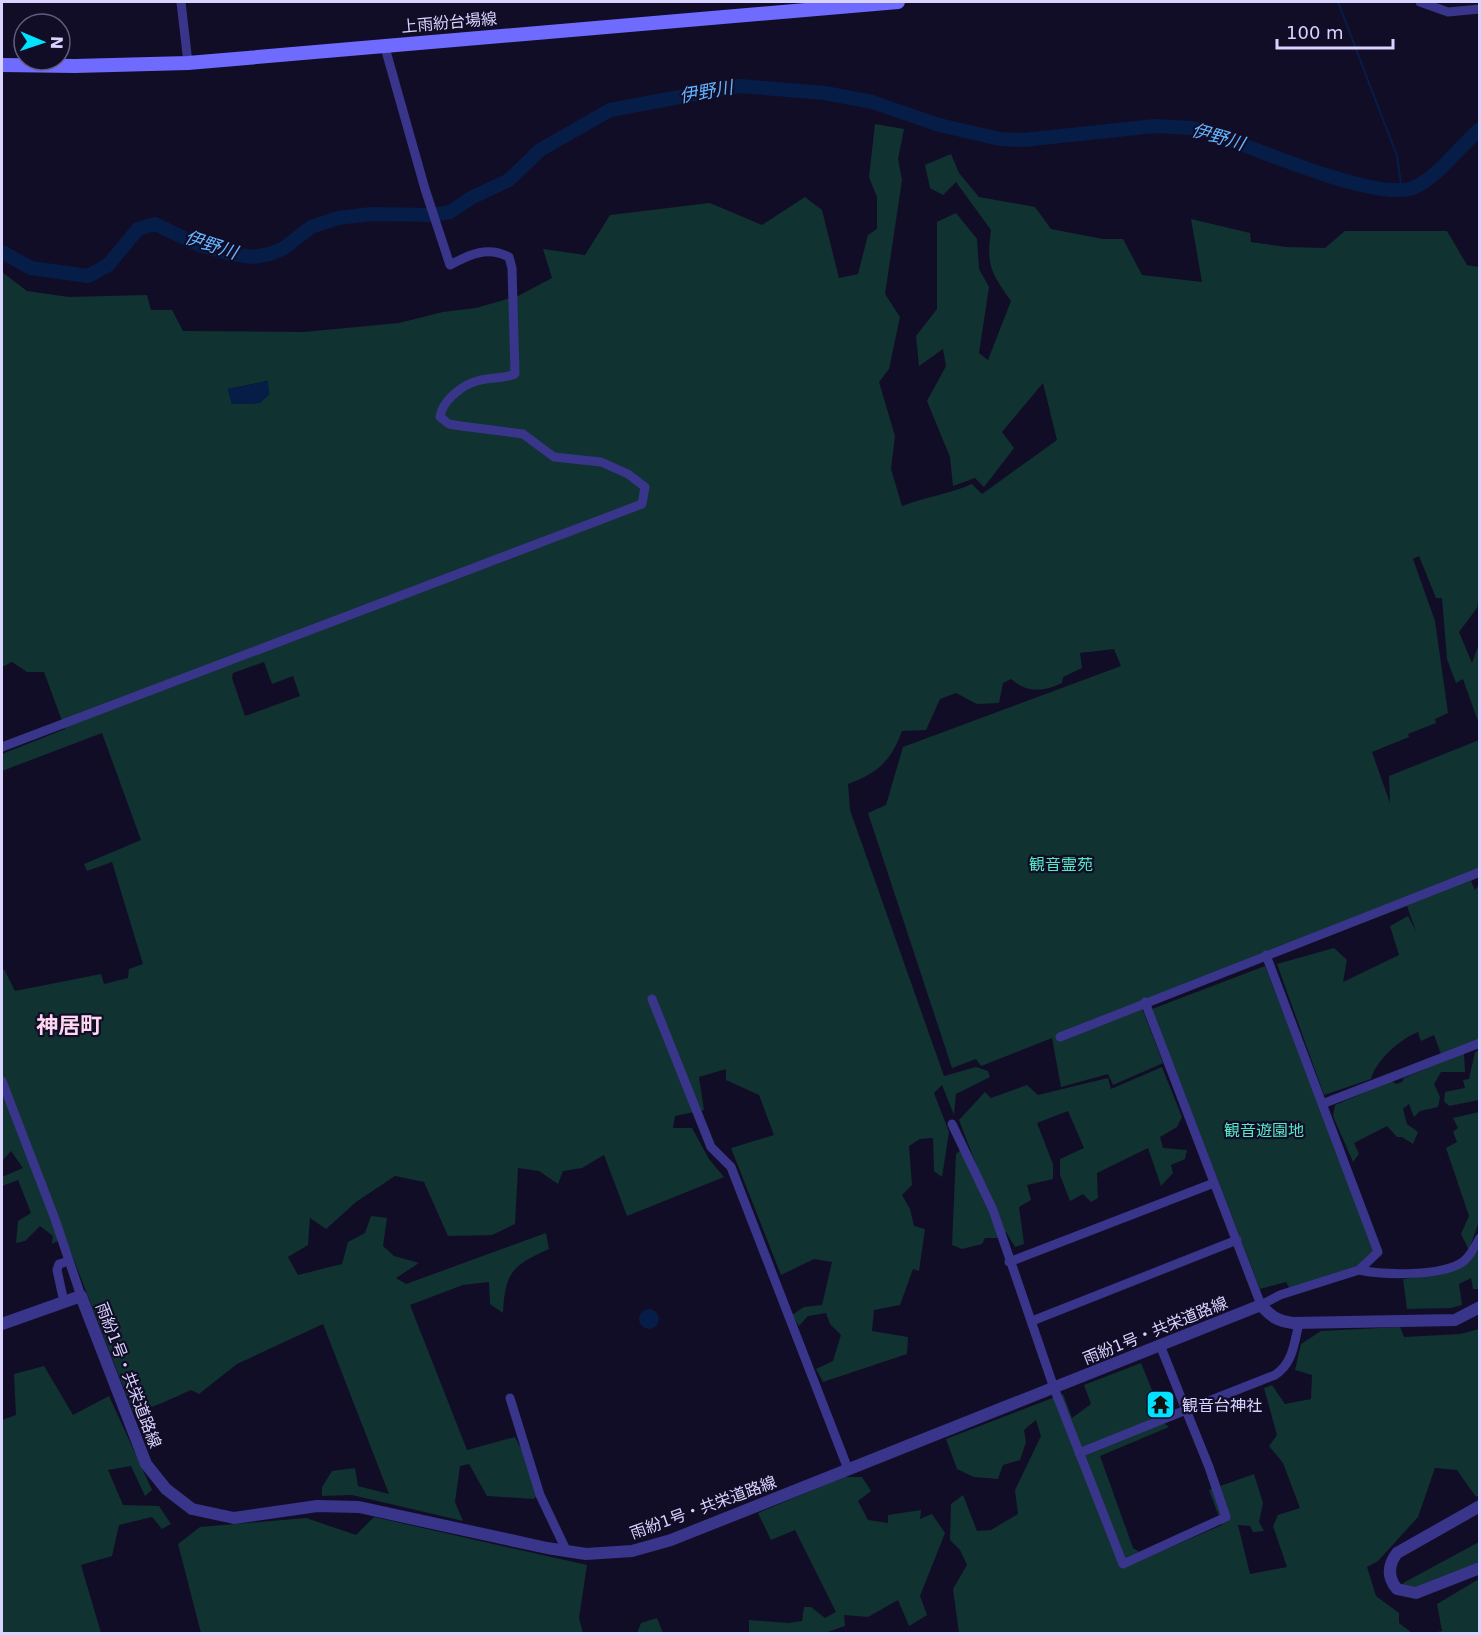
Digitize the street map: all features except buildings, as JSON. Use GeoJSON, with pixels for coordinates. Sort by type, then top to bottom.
{"type":"FeatureCollection","features":[{"type":"Feature","properties":{"kind":"main road","name":"上雨紛台場線"},"geometry":{"type":"LineString","coordinates":[[2,64],[75,66],[188,63],[384,44],[898,2]]}},
{"type":"Feature","properties":{"kind":"street"},"geometry":{"type":"LineString","coordinates":[[181,2],[188,63]]}},
{"type":"Feature","properties":{"kind":"street"},"geometry":{"type":"LineString","coordinates":[[1420,2],[1448,12],[1479,9]]}},
{"type":"Feature","properties":{"kind":"street"},"geometry":{"type":"LineString","coordinates":[[2,747],[642,504],[645,487],[628,474],[601,462],[554,457],[523,434],[461,426],[449,423],[440,417],[441,409],[446,403],[468,384],[515,374],[516,322],[509,256],[500,252],[482,250],[450,265],[425,189],[384,44]]}},
{"type":"Feature","properties":{"kind":"street"},"geometry":{"type":"LineString","coordinates":[[1059,1037],[1479,872]]}},
{"type":"Feature","properties":{"kind":"street"},"geometry":{"type":"LineString","coordinates":[[1262,1305],[1280,1295],[1359,1270],[1378,1252],[1266,955]]}},
{"type":"Feature","properties":{"kind":"street"},"geometry":{"type":"LineString","coordinates":[[652,999],[711,1148],[731,1167],[848,1469]]}},
{"type":"Feature","properties":{"kind":"street"},"geometry":{"type":"LineString","coordinates":[[1145,1002],[1262,1305],[1269,1315],[1279,1321],[1299,1323],[1455,1320],[1479,1307]]}},
{"type":"Feature","properties":{"kind":"street"},"geometry":{"type":"LineString","coordinates":[[1322,1104],[1479,1043]]}},
{"type":"Feature","properties":{"kind":"street"},"geometry":{"type":"LineString","coordinates":[[2,1081],[81,1296]]}},
{"type":"Feature","properties":{"kind":"street"},"geometry":{"type":"LineString","coordinates":[[952,1124],[987,1194],[1054,1388],[1123,1564],[1226,1517],[1209,1467],[1160,1345]]}},
{"type":"Feature","properties":{"kind":"street"},"geometry":{"type":"LineString","coordinates":[[1009,1262],[1215,1183]]}},
{"type":"Feature","properties":{"kind":"street"},"geometry":{"type":"LineString","coordinates":[[1359,1270],[1380,1275],[1445,1270],[1462,1262],[1479,1238]]}},
{"type":"Feature","properties":{"kind":"street"},"geometry":{"type":"LineString","coordinates":[[1032,1321],[1237,1240]]}},
{"type":"Feature","properties":{"kind":"street"},"geometry":{"type":"LineString","coordinates":[[64,1302],[57,1270],[59,1264],[69,1261]]}},
{"type":"Feature","properties":{"kind":"street","name":"雨紛1号・共栄道路線"},"geometry":{"type":"LineString","coordinates":[[2,1324],[81,1296],[146,1464],[166,1490],[192,1509],[215,1516],[234,1518],[318,1506],[360,1507],[567,1552],[602,1554],[645,1548],[1262,1305]]}},
{"type":"Feature","properties":{"kind":"street"},"geometry":{"type":"LineString","coordinates":[[1079,1453],[1275,1376],[1290,1360],[1299,1323]]}},
{"type":"Feature","properties":{"kind":"street"},"geometry":{"type":"LineString","coordinates":[[510,1398],[540,1495],[567,1552]]}},
{"type":"Feature","properties":{"kind":"street"},"geometry":{"type":"LineString","coordinates":[[1479,1506],[1397,1553],[1391,1562],[1390,1574],[1397,1589],[1416,1593],[1479,1568]]}},
{"type":"Feature","properties":{"kind":"green space","name":"観音霊苑"},"geometry":{"type":"Polygon","coordinates":[[[875,124],[904,129],[898,159],[902,180],[885,294],[900,317],[889,369],[879,382],[895,436],[891,469],[902,506],[972,484],[982,494],[1057,440],[1043,383],[1002,432],[1014,448],[984,487],[975,478],[953,486],[950,457],[927,401],[946,366],[943,349],[919,366],[916,336],[937,309],[937,222],[956,213],[977,239],[979,269],[989,287],[979,353],[988,360],[1011,301],[999,283],[990,261],[991,230],[956,182],[943,195],[930,188],[925,165],[951,154],[959,173],[979,197],[1035,207],[1051,229],[1103,239],[1123,239],[1142,275],[1202,282],[1191,219],[1250,233],[1251,242],[1286,247],[1325,248],[1345,231],[1447,231],[1467,265],[1479,267],[1479,595],[1477,608],[1459,632],[1472,663],[1479,644],[1479,724],[1463,679],[1456,683],[1447,659],[1442,598],[1436,598],[1419,556],[1413,559],[1435,621],[1448,713],[1435,719],[1436,723],[1408,734],[1409,737],[1372,752],[1390,803],[1389,776],[1479,740],[1479,877],[1471,881],[1475,890],[1479,885],[1479,1040],[1441,1054],[1434,1035],[1421,1041],[1418,1032],[1404,1040],[1383,1058],[1371,1079],[1324,1095],[1277,964],[1334,948],[1347,960],[1343,982],[1399,955],[1390,926],[1408,916],[1416,931],[1407,906],[1142,1008],[1163,1063],[1113,1085],[1108,1074],[1061,1087],[1052,1038],[981,1066],[976,1059],[952,1068],[868,813],[886,805],[903,747],[1121,666],[1114,649],[1080,653],[1082,668],[1063,677],[1062,683],[1055,686],[1035,690],[1023,687],[1011,679],[1003,683],[999,703],[977,704],[956,693],[940,699],[926,730],[902,731],[893,750],[882,765],[868,775],[848,784],[850,810],[944,1076],[976,1067],[988,1071],[990,1077],[956,1094],[954,1115],[942,1085],[934,1093],[949,1132],[942,1177],[934,1171],[933,1138],[920,1139],[909,1146],[912,1185],[902,1195],[910,1209],[914,1226],[925,1229],[919,1271],[913,1269],[900,1305],[874,1310],[872,1331],[908,1337],[907,1354],[823,1382],[816,1369],[833,1361],[841,1335],[830,1324],[826,1313],[808,1316],[799,1326],[792,1315],[804,1307],[822,1305],[832,1262],[814,1259],[781,1275],[731,1148],[774,1135],[759,1095],[726,1080],[726,1069],[699,1077],[704,1110],[675,1116],[673,1128],[692,1128],[709,1159],[724,1177],[627,1216],[604,1155],[582,1168],[563,1171],[558,1184],[539,1171],[518,1168],[515,1224],[492,1235],[448,1236],[424,1182],[395,1176],[356,1202],[326,1229],[310,1218],[308,1245],[288,1257],[298,1275],[342,1264],[348,1242],[365,1233],[371,1216],[387,1218],[383,1246],[394,1256],[419,1263],[396,1278],[406,1284],[546,1233],[549,1249],[526,1260],[509,1279],[503,1313],[490,1304],[489,1282],[463,1285],[410,1305],[467,1450],[515,1437],[541,1489],[534,1499],[487,1496],[469,1464],[460,1466],[455,1502],[463,1521],[352,1495],[322,1496],[322,1487],[332,1471],[355,1468],[358,1486],[389,1494],[323,1324],[237,1364],[199,1394],[191,1390],[155,1406],[133,1412],[65,1237],[52,1244],[53,1236],[40,1226],[25,1241],[16,1243],[18,1221],[31,1213],[18,1180],[2,1186],[2,1177],[23,1168],[11,1151],[2,1161],[2,972],[4,969],[15,991],[101,974],[104,984],[128,978],[129,969],[143,964],[112,862],[87,871],[84,864],[141,840],[102,733],[2,771],[2,754],[65,729],[44,672],[27,672],[12,662],[2,667],[2,272],[27,291],[69,297],[147,295],[151,310],[172,310],[183,331],[304,332],[399,323],[443,312],[476,308],[518,296],[552,278],[543,249],[585,255],[610,215],[710,203],[762,225],[805,197],[822,210],[839,278],[858,274],[868,235],[877,229],[877,197],[869,177],[875,124]],[[267,381],[228,389],[232,404],[260,403],[269,394],[267,381]],[[264,662],[233,673],[232,678],[245,716],[300,696],[293,676],[272,684],[264,662]]]}},
{"type":"Feature","properties":{"kind":"green space","name":"観音遊園地"},"geometry":{"type":"Polygon","coordinates":[[[1265,966],[1375,1251],[1356,1267],[1290,1289],[1286,1282],[1260,1289],[1152,1009],[1265,966]]]}},
{"type":"Feature","properties":{"kind":"green space"},"geometry":{"type":"Polygon","coordinates":[[[1479,1050],[1479,1100],[1449,1106],[1444,1101],[1445,1092],[1465,1088],[1463,1080],[1469,1079],[1475,1052],[1479,1050]]]}},
{"type":"Feature","properties":{"kind":"green space"},"geometry":{"type":"Polygon","coordinates":[[[1464,1053],[1465,1072],[1441,1072],[1434,1084],[1440,1097],[1438,1107],[1420,1111],[1414,1117],[1409,1104],[1403,1109],[1407,1124],[1418,1132],[1413,1144],[1402,1137],[1397,1137],[1387,1126],[1354,1143],[1359,1154],[1353,1162],[1333,1116],[1335,1105],[1392,1081],[1396,1084],[1402,1082],[1404,1078],[1464,1053]]]}},
{"type":"Feature","properties":{"kind":"green space"},"geometry":{"type":"Polygon","coordinates":[[[1162,1067],[1182,1117],[1177,1127],[1160,1137],[1163,1148],[1187,1150],[1185,1159],[1171,1165],[1173,1173],[1161,1186],[1148,1148],[1097,1173],[1098,1198],[1091,1202],[1083,1194],[1070,1201],[1060,1175],[1060,1159],[1084,1148],[1068,1111],[1037,1123],[1053,1164],[1053,1179],[1027,1185],[1031,1200],[1019,1207],[1024,1244],[1015,1247],[1006,1232],[997,1238],[985,1238],[982,1244],[962,1249],[952,1245],[956,1154],[961,1150],[977,1167],[959,1120],[985,1092],[991,1098],[1027,1085],[1038,1095],[1108,1078],[1111,1089],[1162,1067]]]}},
{"type":"Feature","properties":{"kind":"green space"},"geometry":{"type":"Polygon","coordinates":[[[1479,1112],[1479,1221],[1469,1250],[1461,1234],[1469,1216],[1446,1148],[1457,1142],[1453,1132],[1458,1128],[1453,1118],[1479,1112]]]}},
{"type":"Feature","properties":{"kind":"green space"},"geometry":{"type":"Polygon","coordinates":[[[1479,1250],[1479,1289],[1473,1289],[1471,1278],[1459,1284],[1462,1305],[1451,1308],[1407,1309],[1403,1279],[1444,1272],[1463,1264],[1479,1250]]]}},
{"type":"Feature","properties":{"kind":"green space"},"geometry":{"type":"Polygon","coordinates":[[[1400,1327],[1404,1337],[1460,1334],[1479,1329],[1479,1495],[1476,1497],[1457,1470],[1435,1468],[1418,1517],[1378,1561],[1367,1567],[1376,1596],[1399,1613],[1399,1623],[1412,1633],[959,1633],[953,1589],[967,1565],[960,1550],[950,1540],[951,1504],[963,1495],[977,1531],[991,1530],[1018,1514],[1015,1490],[1041,1436],[1036,1420],[1024,1430],[1026,1442],[1020,1460],[1003,1465],[998,1479],[974,1477],[957,1469],[946,1439],[1063,1394],[1072,1418],[1091,1404],[1084,1385],[1141,1363],[1154,1395],[1150,1398],[1154,1415],[1169,1427],[1100,1456],[1133,1548],[1148,1557],[1222,1525],[1209,1490],[1254,1474],[1263,1503],[1259,1522],[1264,1531],[1253,1532],[1250,1526],[1238,1525],[1250,1574],[1287,1567],[1273,1526],[1278,1515],[1300,1508],[1283,1463],[1269,1446],[1277,1435],[1264,1388],[1272,1385],[1285,1404],[1311,1399],[1312,1375],[1295,1370],[1301,1344],[1321,1331],[1400,1327]]]}},
{"type":"Feature","properties":{"kind":"green space"},"geometry":{"type":"Polygon","coordinates":[[[44,1366],[73,1415],[109,1396],[152,1490],[145,1496],[131,1466],[108,1470],[123,1505],[159,1506],[171,1524],[162,1529],[152,1517],[119,1525],[112,1556],[81,1565],[101,1633],[2,1634],[2,1420],[16,1415],[14,1374],[44,1366]]]}},
{"type":"Feature","properties":{"kind":"green space"},"geometry":{"type":"Polygon","coordinates":[[[844,1477],[862,1477],[871,1491],[858,1501],[868,1520],[888,1523],[888,1515],[921,1510],[920,1519],[932,1514],[945,1533],[920,1596],[927,1615],[909,1626],[898,1600],[868,1617],[844,1615],[845,1626],[825,1633],[749,1634],[749,1620],[788,1623],[802,1621],[804,1607],[811,1607],[825,1618],[836,1612],[795,1530],[771,1540],[758,1513],[844,1477]]]}},
{"type":"Feature","properties":{"kind":"green space"},"geometry":{"type":"Polygon","coordinates":[[[374,1517],[587,1565],[579,1618],[583,1633],[201,1633],[178,1544],[200,1527],[306,1518],[356,1535],[374,1517]]]}},
{"type":"Feature","properties":{"kind":"green space"},"geometry":{"type":"Polygon","coordinates":[[[1479,1542],[1479,1562],[1411,1597],[1403,1583],[1479,1542]]]}},
{"type":"Feature","properties":{"kind":"green space"},"geometry":{"type":"Polygon","coordinates":[[[1479,1579],[1479,1633],[1433,1633],[1442,1631],[1437,1604],[1479,1579]]]}},
{"type":"Feature","properties":{"kind":"green space"},"geometry":{"type":"Polygon","coordinates":[[[657,1618],[663,1633],[637,1633],[641,1623],[657,1618]]]}},
{"type":"Feature","properties":{"kind":"water"},"geometry":{"type":"Polygon","coordinates":[[[268,381],[269,394],[260,403],[232,404],[228,389],[268,381]]]}},
{"type":"Feature","properties":{"kind":"water"},"geometry":{"type":"Polygon","coordinates":[[[649,1309],[656,1312],[659,1319],[656,1326],[649,1329],[642,1326],[639,1319],[642,1312],[649,1309]]]}},
{"type":"Feature","properties":{"kind":"waterway"},"geometry":{"type":"LineString","coordinates":[[1338,2],[1397,156],[1402,191]]}},
{"type":"Feature","properties":{"kind":"waterway","name":"伊野川"},"geometry":{"type":"LineString","coordinates":[[2,252],[31,268],[88,276],[108,265],[138,229],[155,224],[199,245],[231,254],[253,257],[270,254],[284,248],[311,227],[338,218],[371,214],[432,215],[450,212],[471,198],[509,180],[540,150],[610,110],[739,86],[825,93],[872,102],[939,125],[1000,139],[1023,140],[1155,126],[1192,128],[1211,132],[1315,172],[1375,188],[1398,190],[1415,187],[1424,182],[1480,129]]}},
{"type":"Feature","properties":{"kind":"place","name":"観音台神社"},"geometry":{"type":"Point","coordinates":[1161,1405]}},
{"type":"Feature","properties":{"kind":"district","name":"神居町"},"geometry":{"type":"Point","coordinates":[69,1025]}}]}
